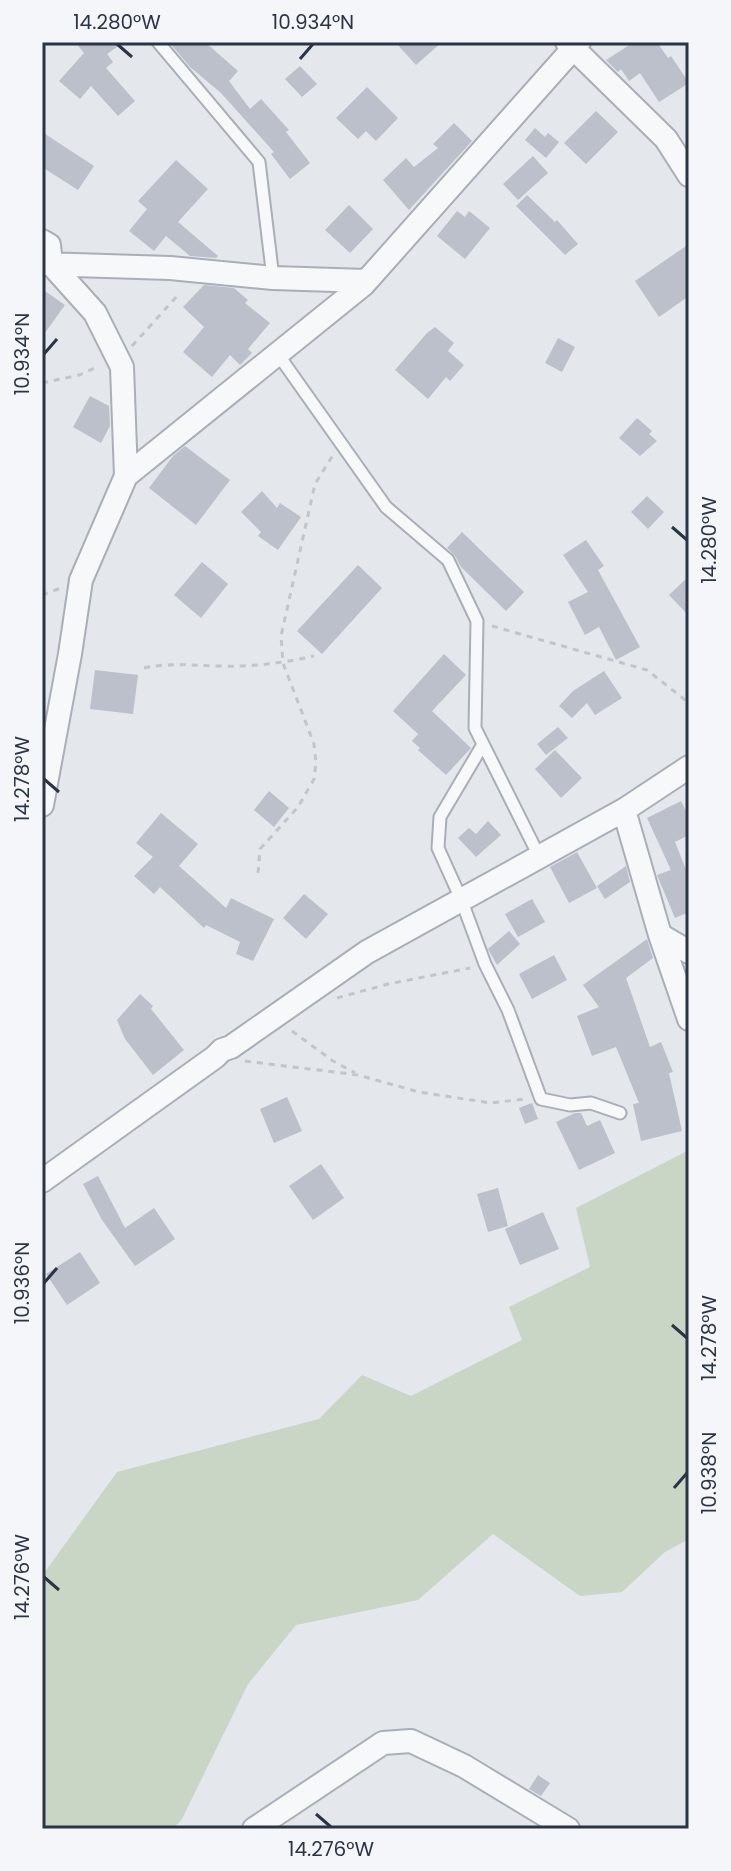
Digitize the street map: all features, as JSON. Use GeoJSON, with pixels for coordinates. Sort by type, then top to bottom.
{"type":"FeatureCollection","features":[{"type":"Feature","properties":{"kind":"street"},"geometry":{"type":"LineString","coordinates":[[126,476],[366,281],[573,44],[666,139],[689,175]]}},
{"type":"Feature","properties":{"kind":"street"},"geometry":{"type":"LineString","coordinates":[[42,241],[49,245],[47,264]]}},
{"type":"Feature","properties":{"kind":"street"},"geometry":{"type":"LineString","coordinates":[[47,264],[170,268],[273,278],[366,281]]}},
{"type":"Feature","properties":{"kind":"street"},"geometry":{"type":"LineString","coordinates":[[42,805],[81,580],[126,476],[122,367],[95,313],[47,264]]}},
{"type":"Feature","properties":{"kind":"street"},"geometry":{"type":"LineString","coordinates":[[42,1181],[222,1050],[367,952],[624,810],[689,767]]}},
{"type":"Feature","properties":{"kind":"street"},"geometry":{"type":"LineString","coordinates":[[624,810],[660,935],[689,1019]]}},
{"type":"Feature","properties":{"kind":"street"},"geometry":{"type":"LineString","coordinates":[[660,935],[689,952]]}},
{"type":"Feature","properties":{"kind":"street"},"geometry":{"type":"LineString","coordinates":[[254,1829],[383,1743],[411,1741],[464,1766],[568,1829]]}},
{"type":"Feature","properties":{"kind":"lane"},"geometry":{"type":"LineString","coordinates":[[158,42],[259,162],[273,278]]}},
{"type":"Feature","properties":{"kind":"lane"},"geometry":{"type":"LineString","coordinates":[[277,353],[386,507],[448,560],[477,621],[475,728],[539,856]]}},
{"type":"Feature","properties":{"kind":"lane"},"geometry":{"type":"LineString","coordinates":[[482,746],[440,817],[438,848],[485,964],[508,1010],[541,1099],[570,1105],[591,1103],[620,1113]]}},
{"type":"Feature","properties":{"kind":"path"},"geometry":{"type":"LineString","coordinates":[[258,873],[260,849],[298,807],[314,779],[316,763],[312,733],[283,663],[281,636],[315,484],[340,443]]}},
{"type":"Feature","properties":{"kind":"path"},"geometry":{"type":"LineString","coordinates":[[477,621],[647,670],[689,703]]}},
{"type":"Feature","properties":{"kind":"path"},"geometry":{"type":"LineString","coordinates":[[144,668],[168,663],[223,666],[283,663],[314,656]]}},
{"type":"Feature","properties":{"kind":"path"},"geometry":{"type":"LineString","coordinates":[[299,1000],[338,998],[485,964]]}},
{"type":"Feature","properties":{"kind":"path"},"geometry":{"type":"LineString","coordinates":[[276,1016],[300,1039],[358,1075]]}},
{"type":"Feature","properties":{"kind":"path"},"geometry":{"type":"LineString","coordinates":[[215,1057],[358,1075],[419,1092],[491,1103],[541,1099]]}},
{"type":"Feature","properties":{"kind":"green space"},"geometry":{"type":"Polygon","coordinates":[[[689,1150],[689,1539],[665,1552],[622,1592],[580,1596],[493,1534],[418,1600],[296,1625],[248,1684],[182,1819],[173,1829],[42,1829],[42,1576],[117,1472],[319,1419],[362,1375],[411,1396],[522,1340],[509,1307],[590,1267],[576,1208],[689,1150]]]}},
{"type":"Feature","properties":{"kind":"building"},"geometry":{"type":"Polygon","coordinates":[[[75,42],[124,42],[107,54],[113,62],[106,68],[135,101],[118,116],[91,86],[80,99],[59,81],[84,53],[75,42]]]}},
{"type":"Feature","properties":{"kind":"building"},"geometry":{"type":"Polygon","coordinates":[[[169,42],[205,42],[238,71],[229,81],[250,109],[261,99],[289,130],[286,132],[310,163],[290,179],[271,154],[274,152],[221,93],[190,67],[169,42]]]}},
{"type":"Feature","properties":{"kind":"building"},"geometry":{"type":"Polygon","coordinates":[[[395,42],[442,42],[416,65],[395,42]]]}},
{"type":"Feature","properties":{"kind":"building"},"geometry":{"type":"Polygon","coordinates":[[[634,42],[657,42],[668,58],[671,56],[689,83],[659,102],[640,73],[629,81],[621,69],[618,72],[606,60],[634,42]]]}},
{"type":"Feature","properties":{"kind":"building"},"geometry":{"type":"Polygon","coordinates":[[[300,66],[317,84],[302,97],[285,79],[300,66]]]}},
{"type":"Feature","properties":{"kind":"building"},"geometry":{"type":"Polygon","coordinates":[[[367,87],[398,118],[376,141],[366,131],[358,139],[336,118],[367,87]]]}},
{"type":"Feature","properties":{"kind":"building"},"geometry":{"type":"Polygon","coordinates":[[[596,111],[618,132],[586,164],[564,143],[596,111]]]}},
{"type":"Feature","properties":{"kind":"building"},"geometry":{"type":"Polygon","coordinates":[[[454,123],[472,141],[409,210],[383,180],[406,158],[414,167],[438,148],[433,144],[454,123]]]}},
{"type":"Feature","properties":{"kind":"building"},"geometry":{"type":"Polygon","coordinates":[[[535,128],[545,137],[548,133],[559,142],[546,158],[525,140],[535,128]]]}},
{"type":"Feature","properties":{"kind":"building"},"geometry":{"type":"Polygon","coordinates":[[[42,132],[94,166],[78,190],[42,167],[42,132]]]}},
{"type":"Feature","properties":{"kind":"building"},"geometry":{"type":"Polygon","coordinates":[[[533,156],[548,173],[518,200],[503,184],[533,156]]]}},
{"type":"Feature","properties":{"kind":"building"},"geometry":{"type":"Polygon","coordinates":[[[176,160],[208,189],[178,222],[218,256],[216,258],[190,256],[166,236],[154,251],[129,231],[147,209],[138,201],[176,160]]]}},
{"type":"Feature","properties":{"kind":"building"},"geometry":{"type":"Polygon","coordinates":[[[527,195],[555,222],[557,220],[578,244],[565,255],[516,206],[527,195]]]}},
{"type":"Feature","properties":{"kind":"building"},"geometry":{"type":"Polygon","coordinates":[[[349,205],[373,229],[350,253],[325,230],[349,205]]]}},
{"type":"Feature","properties":{"kind":"building"},"geometry":{"type":"Polygon","coordinates":[[[457,211],[465,217],[469,211],[490,228],[465,259],[437,236],[457,211]]]}},
{"type":"Feature","properties":{"kind":"building"},"geometry":{"type":"Polygon","coordinates":[[[689,244],[689,296],[659,317],[635,281],[689,244]]]}},
{"type":"Feature","properties":{"kind":"building"},"geometry":{"type":"Polygon","coordinates":[[[204,285],[234,288],[248,300],[245,303],[270,323],[248,349],[252,353],[240,365],[230,355],[212,377],[183,352],[204,327],[183,307],[204,285]]]}},
{"type":"Feature","properties":{"kind":"building"},"geometry":{"type":"Polygon","coordinates":[[[42,289],[65,305],[42,337],[42,289]]]}},
{"type":"Feature","properties":{"kind":"building"},"geometry":{"type":"Polygon","coordinates":[[[435,327],[454,343],[448,351],[464,365],[450,381],[446,377],[428,399],[395,370],[435,327]]]}},
{"type":"Feature","properties":{"kind":"building"},"geometry":{"type":"Polygon","coordinates":[[[558,338],[575,347],[562,372],[545,363],[558,338]]]}},
{"type":"Feature","properties":{"kind":"building"},"geometry":{"type":"Polygon","coordinates":[[[90,396],[109,406],[110,426],[101,443],[73,427],[90,396]]]}},
{"type":"Feature","properties":{"kind":"building"},"geometry":{"type":"Polygon","coordinates":[[[637,418],[652,431],[649,434],[657,441],[640,456],[619,438],[637,418]]]}},
{"type":"Feature","properties":{"kind":"building"},"geometry":{"type":"Polygon","coordinates":[[[185,446],[230,480],[196,525],[149,488],[173,456],[185,446]]]}},
{"type":"Feature","properties":{"kind":"building"},"geometry":{"type":"Polygon","coordinates":[[[262,491],[277,508],[280,503],[301,517],[278,550],[258,536],[261,532],[241,512],[262,491]]]}},
{"type":"Feature","properties":{"kind":"building"},"geometry":{"type":"Polygon","coordinates":[[[647,496],[664,512],[648,529],[631,512],[647,496]]]}},
{"type":"Feature","properties":{"kind":"building"},"geometry":{"type":"Polygon","coordinates":[[[462,532],[524,592],[506,611],[461,567],[447,548],[462,532]]]}},
{"type":"Feature","properties":{"kind":"building"},"geometry":{"type":"Polygon","coordinates":[[[586,540],[604,566],[598,570],[640,647],[616,660],[599,627],[585,635],[568,602],[588,592],[563,555],[586,540]]]}},
{"type":"Feature","properties":{"kind":"building"},"geometry":{"type":"Polygon","coordinates":[[[202,562],[228,584],[201,618],[174,595],[202,562]]]}},
{"type":"Feature","properties":{"kind":"building"},"geometry":{"type":"Polygon","coordinates":[[[358,565],[382,588],[322,654],[297,631],[358,565]]]}},
{"type":"Feature","properties":{"kind":"building"},"geometry":{"type":"Polygon","coordinates":[[[689,576],[689,616],[669,595],[689,576]]]}},
{"type":"Feature","properties":{"kind":"building"},"geometry":{"type":"Polygon","coordinates":[[[444,654],[466,675],[432,711],[471,748],[446,775],[418,750],[420,748],[412,741],[418,734],[393,711],[444,654]]]}},
{"type":"Feature","properties":{"kind":"building"},"geometry":{"type":"Polygon","coordinates":[[[95,670],[138,675],[133,714],[90,709],[95,670]]]}},
{"type":"Feature","properties":{"kind":"building"},"geometry":{"type":"Polygon","coordinates":[[[604,671],[622,698],[595,715],[587,703],[572,718],[559,706],[573,691],[604,671]]]}},
{"type":"Feature","properties":{"kind":"building"},"geometry":{"type":"Polygon","coordinates":[[[558,727],[568,738],[546,755],[537,744],[558,727]]]}},
{"type":"Feature","properties":{"kind":"building"},"geometry":{"type":"Polygon","coordinates":[[[555,750],[582,778],[561,798],[535,769],[555,750]]]}},
{"type":"Feature","properties":{"kind":"building"},"geometry":{"type":"Polygon","coordinates":[[[269,791],[289,808],[274,827],[254,810],[269,791]]]}},
{"type":"Feature","properties":{"kind":"building"},"geometry":{"type":"Polygon","coordinates":[[[681,801],[689,817],[689,835],[675,842],[689,877],[689,912],[675,918],[657,875],[671,870],[647,818],[681,801]]]}},
{"type":"Feature","properties":{"kind":"building"},"geometry":{"type":"Polygon","coordinates":[[[161,813],[198,844],[179,866],[226,908],[231,898],[274,919],[253,961],[236,954],[240,942],[206,925],[204,928],[160,887],[154,894],[134,876],[153,857],[136,843],[161,813]]]}},
{"type":"Feature","properties":{"kind":"building"},"geometry":{"type":"Polygon","coordinates":[[[488,821],[501,835],[476,857],[458,838],[469,828],[476,834],[488,821]]]}},
{"type":"Feature","properties":{"kind":"building"},"geometry":{"type":"Polygon","coordinates":[[[577,852],[597,888],[569,903],[550,867],[577,852]]]}},
{"type":"Feature","properties":{"kind":"building"},"geometry":{"type":"Polygon","coordinates":[[[626,866],[630,882],[605,899],[597,886],[626,866]]]}},
{"type":"Feature","properties":{"kind":"building"},"geometry":{"type":"Polygon","coordinates":[[[304,894],[328,914],[306,939],[283,918],[304,894]]]}},
{"type":"Feature","properties":{"kind":"building"},"geometry":{"type":"Polygon","coordinates":[[[532,899],[545,922],[518,937],[505,914],[532,899]]]}},
{"type":"Feature","properties":{"kind":"building"},"geometry":{"type":"Polygon","coordinates":[[[509,931],[520,944],[497,965],[488,949],[509,931]]]}},
{"type":"Feature","properties":{"kind":"building"},"geometry":{"type":"Polygon","coordinates":[[[647,939],[653,958],[626,978],[650,1047],[661,1042],[673,1072],[669,1073],[682,1131],[641,1141],[633,1104],[639,1103],[616,1047],[592,1056],[577,1016],[599,1007],[583,985],[647,939]]]}},
{"type":"Feature","properties":{"kind":"building"},"geometry":{"type":"Polygon","coordinates":[[[554,955],[567,980],[532,999],[519,974],[554,955]]]}},
{"type":"Feature","properties":{"kind":"building"},"geometry":{"type":"Polygon","coordinates":[[[140,994],[153,1006],[151,1009],[184,1050],[153,1075],[125,1039],[117,1020],[140,994]]]}},
{"type":"Feature","properties":{"kind":"building"},"geometry":{"type":"Polygon","coordinates":[[[287,1097],[302,1131],[274,1143],[260,1109],[287,1097]]]}},
{"type":"Feature","properties":{"kind":"building"},"geometry":{"type":"Polygon","coordinates":[[[532,1103],[538,1119],[525,1124],[519,1108],[532,1103]]]}},
{"type":"Feature","properties":{"kind":"building"},"geometry":{"type":"Polygon","coordinates":[[[581,1113],[587,1126],[600,1120],[615,1153],[579,1170],[556,1122],[581,1113]]]}},
{"type":"Feature","properties":{"kind":"building"},"geometry":{"type":"Polygon","coordinates":[[[321,1164],[344,1198],[313,1220],[289,1186],[321,1164]]]}},
{"type":"Feature","properties":{"kind":"building"},"geometry":{"type":"Polygon","coordinates":[[[98,1176],[125,1228],[154,1208],[175,1239],[135,1266],[102,1220],[83,1184],[98,1176]]]}},
{"type":"Feature","properties":{"kind":"building"},"geometry":{"type":"Polygon","coordinates":[[[498,1188],[508,1226],[488,1232],[477,1194],[498,1188]]]}},
{"type":"Feature","properties":{"kind":"building"},"geometry":{"type":"Polygon","coordinates":[[[543,1212],[559,1249],[520,1265],[505,1229],[543,1212]]]}},
{"type":"Feature","properties":{"kind":"building"},"geometry":{"type":"Polygon","coordinates":[[[80,1252],[100,1283],[67,1305],[46,1274],[80,1252]]]}},
{"type":"Feature","properties":{"kind":"building"},"geometry":{"type":"Polygon","coordinates":[[[538,1775],[550,1783],[541,1796],[529,1789],[538,1775]]]}}]}
